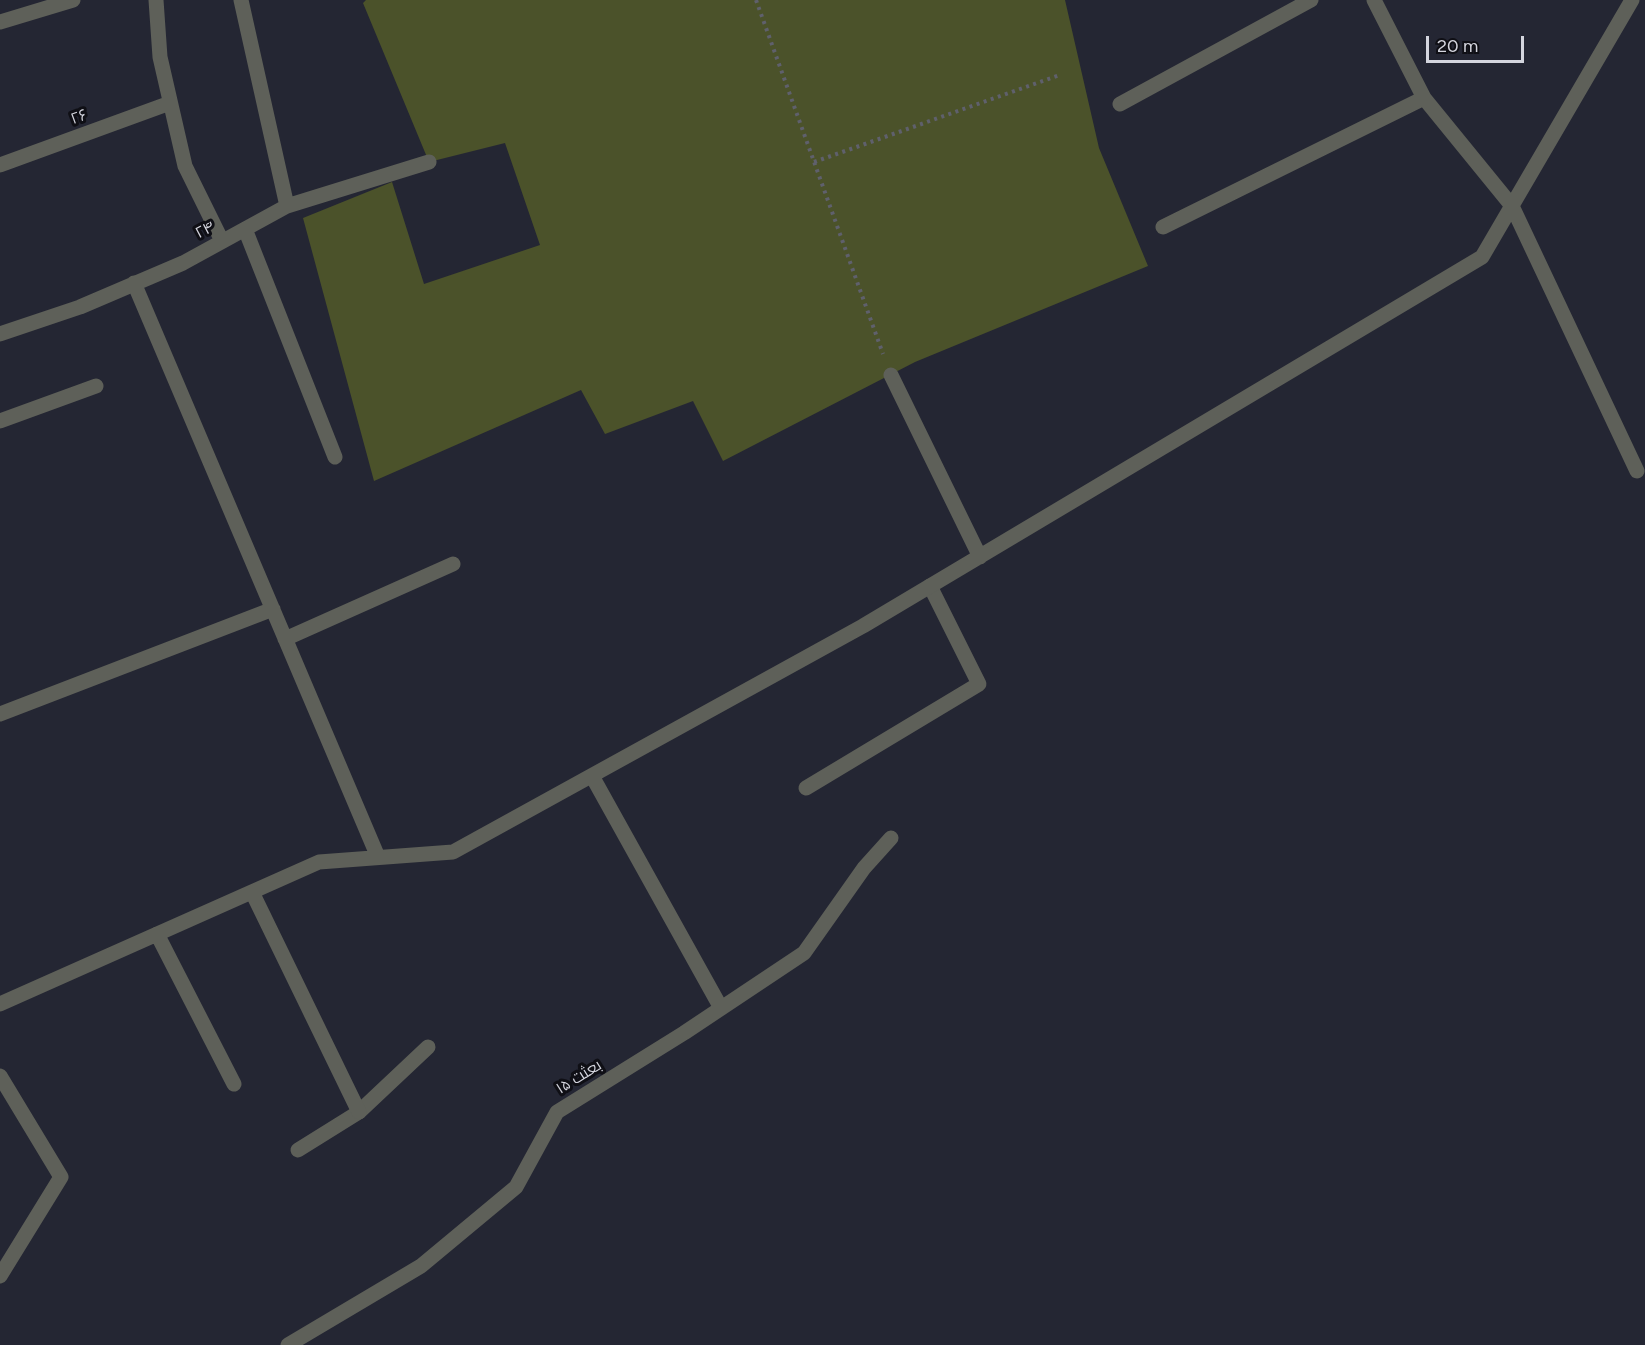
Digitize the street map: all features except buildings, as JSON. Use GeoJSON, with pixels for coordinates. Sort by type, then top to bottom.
{"type":"FeatureCollection","features":[{"type":"Feature","properties":{"kind":"street"},"geometry":{"type":"LineString","coordinates":[[0,22],[73,0]]}},
{"type":"Feature","properties":{"kind":"street"},"geometry":{"type":"LineString","coordinates":[[156,0],[160,57],[185,166],[222,241]]}},
{"type":"Feature","properties":{"kind":"street"},"geometry":{"type":"LineString","coordinates":[[241,0],[287,206]]}},
{"type":"Feature","properties":{"kind":"street"},"geometry":{"type":"LineString","coordinates":[[1120,104],[1311,0]]}},
{"type":"Feature","properties":{"kind":"street"},"geometry":{"type":"LineString","coordinates":[[1374,0],[1424,98],[1512,206],[1637,471]]}},
{"type":"Feature","properties":{"kind":"street"},"geometry":{"type":"LineString","coordinates":[[0,1004],[319,862],[453,852],[930,586],[1482,257],[1628,2]]}},
{"type":"Feature","properties":{"kind":"street"},"geometry":{"type":"LineString","coordinates":[[1163,227],[1424,98]]}},
{"type":"Feature","properties":{"kind":"street","name":"۲۶"},"geometry":{"type":"LineString","coordinates":[[0,165],[171,103]]}},
{"type":"Feature","properties":{"kind":"street","name":"۲۴"},"geometry":{"type":"LineString","coordinates":[[0,334],[80,307],[183,262],[287,206],[429,162]]}},
{"type":"Feature","properties":{"kind":"street"},"geometry":{"type":"LineString","coordinates":[[244,229],[335,457]]}},
{"type":"Feature","properties":{"kind":"street"},"geometry":{"type":"LineString","coordinates":[[134,283],[378,857]]}},
{"type":"Feature","properties":{"kind":"street"},"geometry":{"type":"LineString","coordinates":[[891,375],[980,556]]}},
{"type":"Feature","properties":{"kind":"street"},"geometry":{"type":"LineString","coordinates":[[0,421],[96,386]]}},
{"type":"Feature","properties":{"kind":"street"},"geometry":{"type":"LineString","coordinates":[[285,639],[453,564]]}},
{"type":"Feature","properties":{"kind":"street"},"geometry":{"type":"LineString","coordinates":[[806,788],[979,684],[930,586]]}},
{"type":"Feature","properties":{"kind":"street"},"geometry":{"type":"LineString","coordinates":[[0,714],[273,609]]}},
{"type":"Feature","properties":{"kind":"street"},"geometry":{"type":"LineString","coordinates":[[592,776],[721,1008]]}},
{"type":"Feature","properties":{"kind":"street","name":"بعثت ۱۵"},"geometry":{"type":"LineString","coordinates":[[288,1345],[421,1266],[516,1187],[556,1112],[804,953],[864,868],[891,838]]}},
{"type":"Feature","properties":{"kind":"street"},"geometry":{"type":"LineString","coordinates":[[252,892],[359,1112]]}},
{"type":"Feature","properties":{"kind":"street"},"geometry":{"type":"LineString","coordinates":[[157,934],[234,1084]]}},
{"type":"Feature","properties":{"kind":"street"},"geometry":{"type":"LineString","coordinates":[[298,1150],[359,1112],[428,1047]]}},
{"type":"Feature","properties":{"kind":"street"},"geometry":{"type":"LineString","coordinates":[[0,1076],[61,1176],[0,1276]]}},
{"type":"Feature","properties":{"kind":"path"},"geometry":{"type":"LineString","coordinates":[[756,0],[891,375]]}},
{"type":"Feature","properties":{"kind":"path"},"geometry":{"type":"LineString","coordinates":[[814,162],[1060,75]]}},
{"type":"Feature","properties":{"kind":"green space"},"geometry":{"type":"Polygon","coordinates":[[[366,0],[1065,0],[1099,148],[1148,266],[915,362],[723,461],[693,401],[605,434],[581,390],[374,481],[303,218],[392,182],[424,284],[540,245],[505,143],[429,162],[363,3],[366,0]]]}}]}
